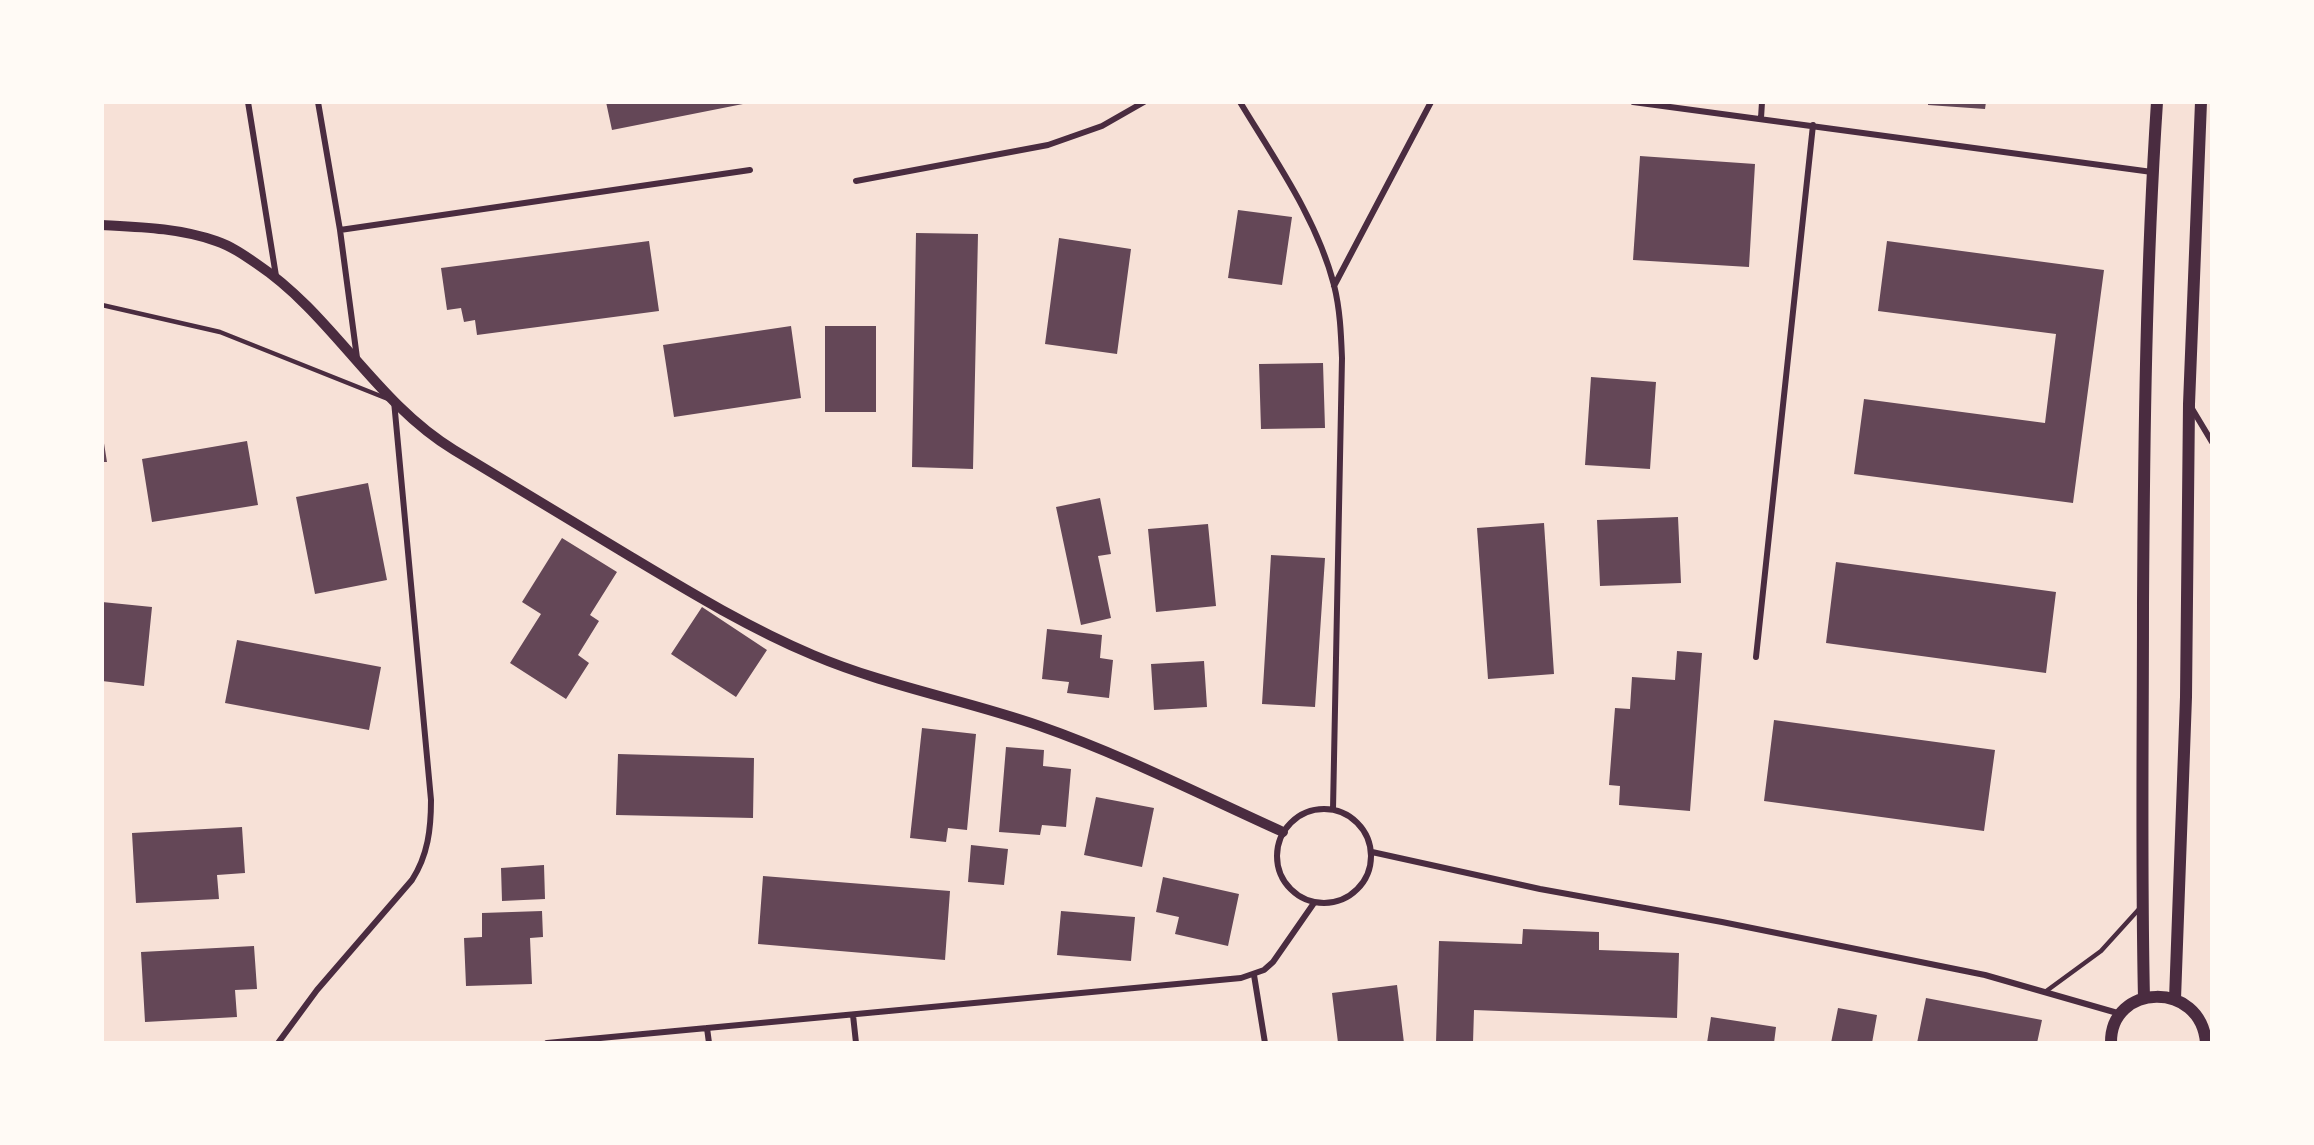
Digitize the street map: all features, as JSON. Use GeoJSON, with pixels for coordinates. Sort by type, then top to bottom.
{"type":"FeatureCollection","features":[{"type":"Feature","properties":{"kind":"main road"},"geometry":{"type":"LineString","coordinates":[[2144,998],[2142,906],[2145,354],[2157,102]]}},
{"type":"Feature","properties":{"kind":"main road"},"geometry":{"type":"LineString","coordinates":[[2175,999],[2186,697],[2190,404],[2201,102]]}},
{"type":"Feature","properties":{"kind":"main road"},"geometry":{"type":"LineString","coordinates":[[2111,1043],[2114,1025],[2131,1004],[2144,998],[2160,996],[2175,999],[2189,1007],[2199,1019],[2205,1033],[2206,1043]]}},
{"type":"Feature","properties":{"kind":"street"},"geometry":{"type":"LineString","coordinates":[[248,102],[276,276]]}},
{"type":"Feature","properties":{"kind":"street"},"geometry":{"type":"LineString","coordinates":[[318,102],[340,230],[357,362]]}},
{"type":"Feature","properties":{"kind":"street"},"geometry":{"type":"LineString","coordinates":[[856,181],[1048,145],[1102,126],[1144,102]]}},
{"type":"Feature","properties":{"kind":"street"},"geometry":{"type":"LineString","coordinates":[[1240,102],[1305,212],[1325,256],[1339,314],[1342,358],[1333,809]]}},
{"type":"Feature","properties":{"kind":"street"},"geometry":{"type":"LineString","coordinates":[[1334,286],[1431,102]]}},
{"type":"Feature","properties":{"kind":"street"},"geometry":{"type":"LineString","coordinates":[[1634,102],[2152,172]]}},
{"type":"Feature","properties":{"kind":"street"},"geometry":{"type":"LineString","coordinates":[[1761,118],[1762,102]]}},
{"type":"Feature","properties":{"kind":"street"},"geometry":{"type":"LineString","coordinates":[[1756,657],[1813,125]]}},
{"type":"Feature","properties":{"kind":"street"},"geometry":{"type":"LineString","coordinates":[[340,230],[750,170]]}},
{"type":"Feature","properties":{"kind":"street"},"geometry":{"type":"LineString","coordinates":[[102,225],[171,230],[218,241],[237,251],[276,276],[304,302],[393,401],[450,447],[659,574],[769,635],[874,678],[1042,727],[1102,751],[1283,832]]}},
{"type":"Feature","properties":{"kind":"street"},"geometry":{"type":"LineString","coordinates":[[278,1043],[317,990],[412,880],[420,868],[428,844],[431,800],[393,401]]}},
{"type":"Feature","properties":{"kind":"street"},"geometry":{"type":"LineString","coordinates":[[2190,404],[2212,442]]}},
{"type":"Feature","properties":{"kind":"street"},"geometry":{"type":"LineString","coordinates":[[1319,808],[1333,809],[1348,814],[1360,824],[1368,837],[1372,852],[1371,867],[1365,881],[1343,900],[1329,904],[1314,903],[1300,897],[1289,888],[1281,875],[1277,861],[1277,846],[1292,820],[1304,812],[1319,808]]}},
{"type":"Feature","properties":{"kind":"street"},"geometry":{"type":"LineString","coordinates":[[1372,852],[1540,890],[1722,922],[1984,975],[2121,1014]]}},
{"type":"Feature","properties":{"kind":"street"},"geometry":{"type":"LineString","coordinates":[[547,1043],[1241,978],[1264,970],[1273,962],[1314,903]]}},
{"type":"Feature","properties":{"kind":"street"},"geometry":{"type":"LineString","coordinates":[[1254,975],[1265,1043]]}},
{"type":"Feature","properties":{"kind":"street"},"geometry":{"type":"LineString","coordinates":[[853,1015],[856,1043]]}},
{"type":"Feature","properties":{"kind":"street"},"geometry":{"type":"LineString","coordinates":[[707,1028],[709,1043]]}},
{"type":"Feature","properties":{"kind":"lane"},"geometry":{"type":"LineString","coordinates":[[102,305],[220,332],[393,401]]}},
{"type":"Feature","properties":{"kind":"lane"},"geometry":{"type":"LineString","coordinates":[[2045,992],[2102,951],[2142,906]]}},
{"type":"Feature","properties":{"kind":"building"},"geometry":{"type":"Polygon","coordinates":[[[606,102],[748,102],[748,103],[612,130],[606,102]]]}},
{"type":"Feature","properties":{"kind":"building"},"geometry":{"type":"Polygon","coordinates":[[[1928,102],[1986,102],[1985,109],[1928,105],[1928,102]]]}},
{"type":"Feature","properties":{"kind":"building"},"geometry":{"type":"Polygon","coordinates":[[[1640,156],[1755,164],[1749,267],[1633,260],[1640,156]]]}},
{"type":"Feature","properties":{"kind":"building"},"geometry":{"type":"Polygon","coordinates":[[[1238,210],[1292,217],[1282,285],[1228,278],[1238,210]]]}},
{"type":"Feature","properties":{"kind":"building"},"geometry":{"type":"Polygon","coordinates":[[[916,233],[978,234],[973,469],[912,467],[916,233]]]}},
{"type":"Feature","properties":{"kind":"building"},"geometry":{"type":"Polygon","coordinates":[[[1059,238],[1131,249],[1117,354],[1045,344],[1059,238]]]}},
{"type":"Feature","properties":{"kind":"building"},"geometry":{"type":"Polygon","coordinates":[[[649,241],[659,311],[477,335],[475,320],[464,322],[461,308],[447,310],[441,268],[649,241]]]}},
{"type":"Feature","properties":{"kind":"building"},"geometry":{"type":"Polygon","coordinates":[[[1887,241],[2104,270],[2073,503],[1854,474],[1864,399],[2045,423],[2056,334],[1878,311],[1887,241]]]}},
{"type":"Feature","properties":{"kind":"building"},"geometry":{"type":"Polygon","coordinates":[[[791,326],[801,398],[674,417],[663,345],[791,326]]]}},
{"type":"Feature","properties":{"kind":"building"},"geometry":{"type":"Polygon","coordinates":[[[825,326],[876,326],[876,412],[825,412],[825,326]]]}},
{"type":"Feature","properties":{"kind":"building"},"geometry":{"type":"Polygon","coordinates":[[[1323,363],[1325,428],[1261,429],[1259,364],[1323,363]]]}},
{"type":"Feature","properties":{"kind":"building"},"geometry":{"type":"Polygon","coordinates":[[[1591,377],[1656,382],[1650,469],[1585,465],[1591,377]]]}},
{"type":"Feature","properties":{"kind":"building"},"geometry":{"type":"Polygon","coordinates":[[[103,437],[107,462],[102,462],[103,437]]]}},
{"type":"Feature","properties":{"kind":"building"},"geometry":{"type":"Polygon","coordinates":[[[247,441],[258,505],[152,522],[142,459],[247,441]]]}},
{"type":"Feature","properties":{"kind":"building"},"geometry":{"type":"Polygon","coordinates":[[[368,483],[387,580],[315,594],[296,497],[368,483]]]}},
{"type":"Feature","properties":{"kind":"building"},"geometry":{"type":"Polygon","coordinates":[[[1100,498],[1111,554],[1098,556],[1111,618],[1081,625],[1056,507],[1100,498]]]}},
{"type":"Feature","properties":{"kind":"building"},"geometry":{"type":"Polygon","coordinates":[[[1678,517],[1681,583],[1600,586],[1597,520],[1678,517]]]}},
{"type":"Feature","properties":{"kind":"building"},"geometry":{"type":"Polygon","coordinates":[[[1544,523],[1554,674],[1488,679],[1477,528],[1544,523]]]}},
{"type":"Feature","properties":{"kind":"building"},"geometry":{"type":"Polygon","coordinates":[[[1208,524],[1216,606],[1156,612],[1148,529],[1208,524]]]}},
{"type":"Feature","properties":{"kind":"building"},"geometry":{"type":"Polygon","coordinates":[[[562,538],[617,572],[590,615],[599,621],[578,655],[589,663],[566,699],[510,663],[541,614],[522,602],[562,538]]]}},
{"type":"Feature","properties":{"kind":"building"},"geometry":{"type":"Polygon","coordinates":[[[1271,555],[1325,558],[1315,707],[1262,704],[1271,555]]]}},
{"type":"Feature","properties":{"kind":"building"},"geometry":{"type":"Polygon","coordinates":[[[1836,562],[2056,592],[2046,673],[1826,643],[1836,562]]]}},
{"type":"Feature","properties":{"kind":"building"},"geometry":{"type":"Polygon","coordinates":[[[102,602],[152,607],[144,686],[102,681],[102,602]]]}},
{"type":"Feature","properties":{"kind":"building"},"geometry":{"type":"Polygon","coordinates":[[[702,607],[767,650],[736,697],[671,654],[702,607]]]}},
{"type":"Feature","properties":{"kind":"building"},"geometry":{"type":"Polygon","coordinates":[[[1047,629],[1102,635],[1100,658],[1113,660],[1109,698],[1067,693],[1069,682],[1042,679],[1047,629]]]}},
{"type":"Feature","properties":{"kind":"building"},"geometry":{"type":"Polygon","coordinates":[[[237,640],[381,667],[369,730],[225,703],[237,640]]]}},
{"type":"Feature","properties":{"kind":"building"},"geometry":{"type":"Polygon","coordinates":[[[1677,651],[1702,653],[1690,811],[1619,805],[1620,786],[1609,785],[1615,708],[1630,709],[1632,677],[1675,680],[1677,651]]]}},
{"type":"Feature","properties":{"kind":"building"},"geometry":{"type":"Polygon","coordinates":[[[1204,661],[1207,707],[1154,710],[1151,664],[1204,661]]]}},
{"type":"Feature","properties":{"kind":"building"},"geometry":{"type":"Polygon","coordinates":[[[1774,720],[1995,750],[1984,831],[1764,801],[1774,720]]]}},
{"type":"Feature","properties":{"kind":"building"},"geometry":{"type":"Polygon","coordinates":[[[922,728],[976,734],[967,830],[948,828],[946,842],[910,838],[922,728]]]}},
{"type":"Feature","properties":{"kind":"building"},"geometry":{"type":"Polygon","coordinates":[[[1006,747],[1044,750],[1043,766],[1071,769],[1066,827],[1042,825],[1040,835],[999,832],[1006,747]]]}},
{"type":"Feature","properties":{"kind":"building"},"geometry":{"type":"Polygon","coordinates":[[[618,754],[754,758],[753,818],[616,815],[618,754]]]}},
{"type":"Feature","properties":{"kind":"building"},"geometry":{"type":"Polygon","coordinates":[[[1096,797],[1154,808],[1142,867],[1084,855],[1096,797]]]}},
{"type":"Feature","properties":{"kind":"building"},"geometry":{"type":"Polygon","coordinates":[[[242,827],[245,873],[217,875],[219,899],[136,903],[132,833],[242,827]]]}},
{"type":"Feature","properties":{"kind":"building"},"geometry":{"type":"Polygon","coordinates":[[[971,845],[1008,849],[1004,885],[968,882],[971,845]]]}},
{"type":"Feature","properties":{"kind":"building"},"geometry":{"type":"Polygon","coordinates":[[[544,865],[545,899],[502,901],[501,868],[544,865]]]}},
{"type":"Feature","properties":{"kind":"building"},"geometry":{"type":"Polygon","coordinates":[[[763,876],[950,891],[945,960],[758,944],[763,876]]]}},
{"type":"Feature","properties":{"kind":"building"},"geometry":{"type":"Polygon","coordinates":[[[1163,877],[1239,894],[1228,946],[1175,934],[1179,917],[1156,912],[1163,877]]]}},
{"type":"Feature","properties":{"kind":"building"},"geometry":{"type":"Polygon","coordinates":[[[542,911],[543,937],[530,938],[532,984],[466,986],[464,938],[482,937],[482,913],[542,911]]]}},
{"type":"Feature","properties":{"kind":"building"},"geometry":{"type":"Polygon","coordinates":[[[1061,911],[1135,917],[1131,961],[1057,955],[1061,911]]]}},
{"type":"Feature","properties":{"kind":"building"},"geometry":{"type":"Polygon","coordinates":[[[1523,929],[1599,932],[1599,950],[1679,953],[1677,1018],[1474,1010],[1473,1043],[1436,1043],[1439,941],[1522,944],[1523,929]]]}},
{"type":"Feature","properties":{"kind":"building"},"geometry":{"type":"Polygon","coordinates":[[[254,946],[257,989],[235,990],[237,1017],[145,1022],[141,952],[254,946]]]}},
{"type":"Feature","properties":{"kind":"building"},"geometry":{"type":"Polygon","coordinates":[[[1397,985],[1404,1043],[1338,1043],[1332,993],[1397,985]]]}},
{"type":"Feature","properties":{"kind":"building"},"geometry":{"type":"Polygon","coordinates":[[[1926,998],[2042,1020],[2037,1043],[1917,1043],[1926,998]]]}},
{"type":"Feature","properties":{"kind":"building"},"geometry":{"type":"Polygon","coordinates":[[[1838,1008],[1877,1015],[1872,1043],[1831,1043],[1838,1008]]]}},
{"type":"Feature","properties":{"kind":"building"},"geometry":{"type":"Polygon","coordinates":[[[1711,1017],[1776,1027],[1774,1043],[1707,1043],[1711,1017]]]}}]}
